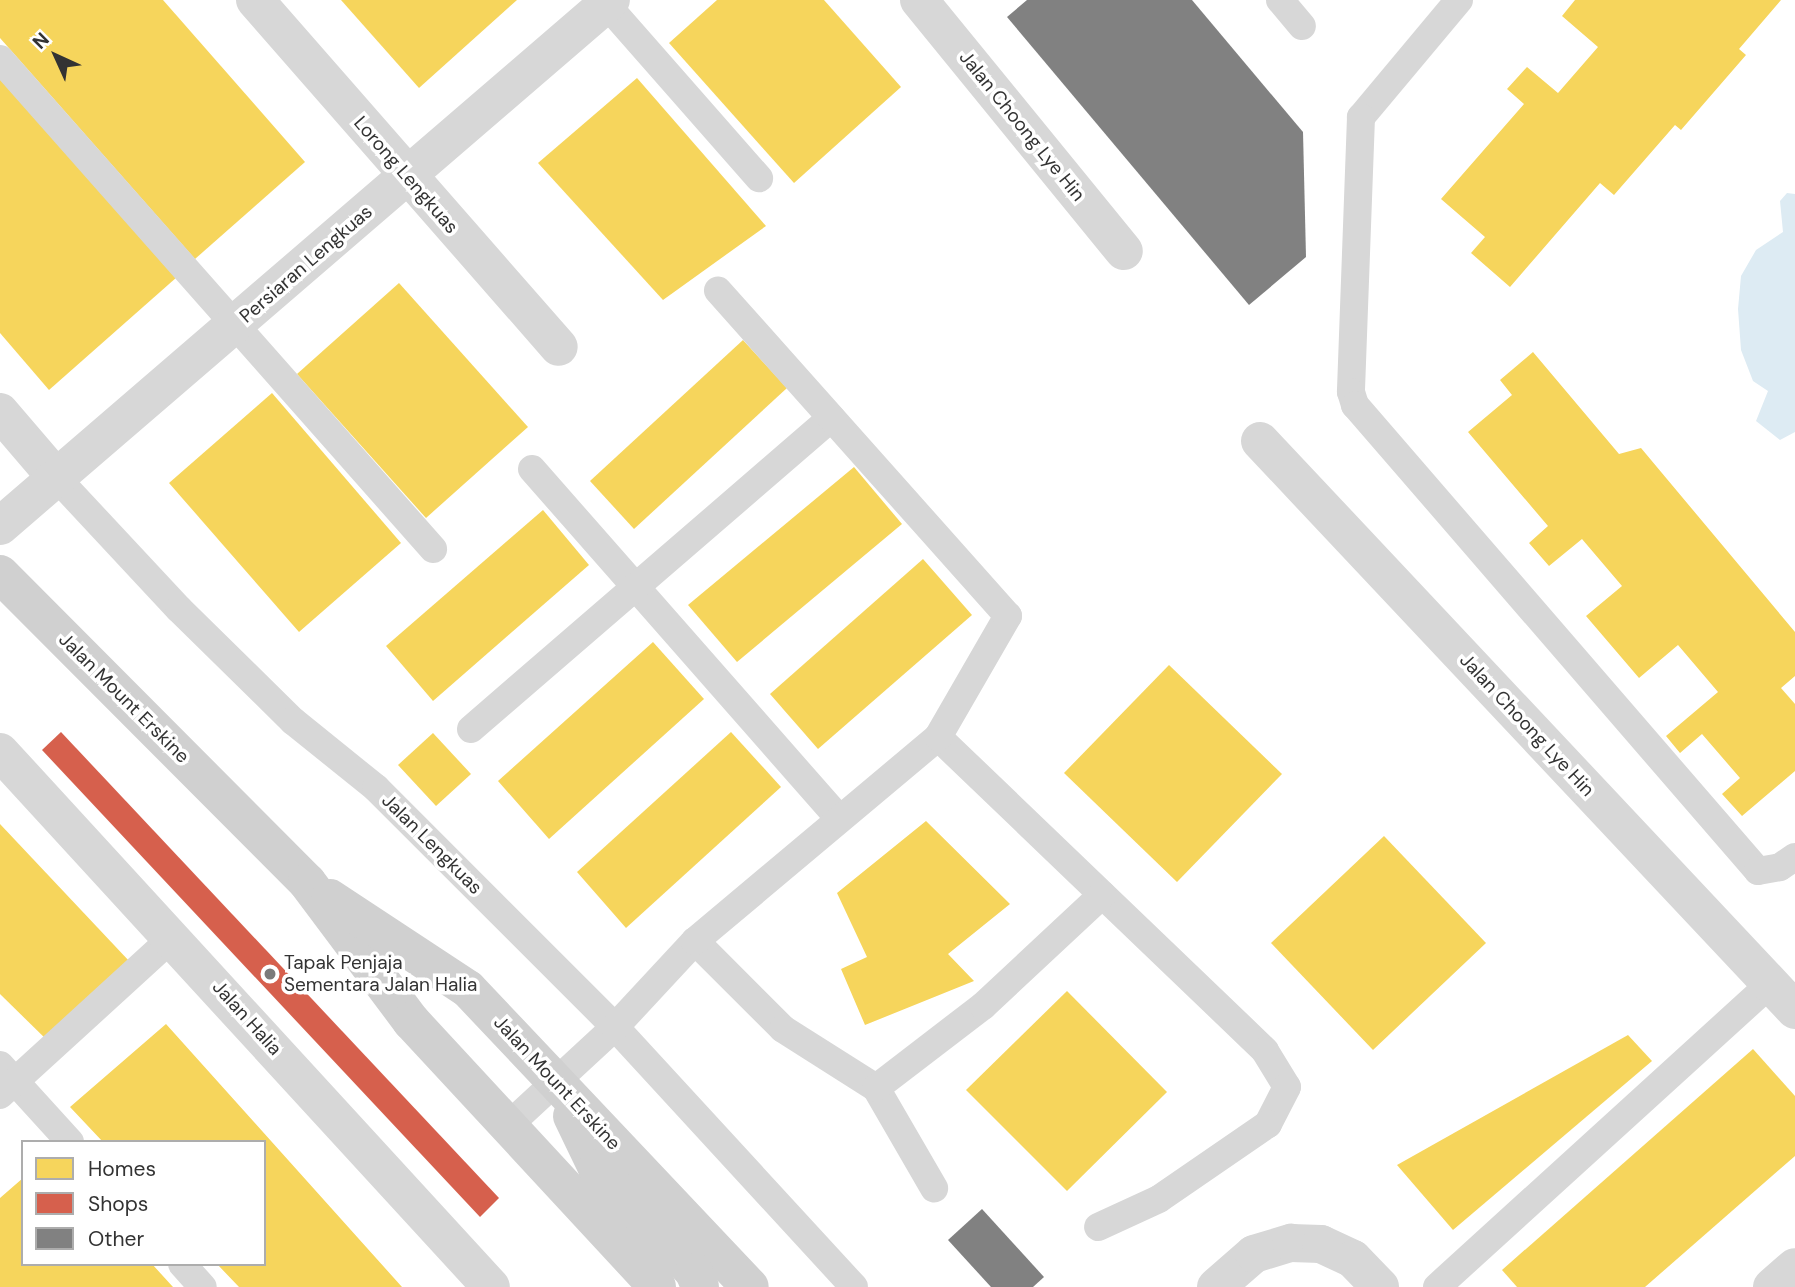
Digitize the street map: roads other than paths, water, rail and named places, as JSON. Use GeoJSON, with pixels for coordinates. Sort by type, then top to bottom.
{"type":"FeatureCollection","features":[{"type":"Feature","properties":{"kind":"main road","name":"Jalan Mount Erskine"},"geometry":{"type":"LineString","coordinates":[[0,574],[307,882],[411,1021],[657,1287]]}},
{"type":"Feature","properties":{"kind":"main road","name":"Jalan Mount Erskine"},"geometry":{"type":"LineString","coordinates":[[307,882],[468,989],[750,1287]]}},
{"type":"Feature","properties":{"kind":"main road"},"geometry":{"type":"LineString","coordinates":[[555,1082],[597,1168],[694,1272],[699,1287]]}},
{"type":"Feature","properties":{"kind":"street","name":"Lorong Lengkuas"},"geometry":{"type":"LineString","coordinates":[[255,0],[406,177],[559,347]]}},
{"type":"Feature","properties":{"kind":"street","name":"Jalan Choong Lye Hin"},"geometry":{"type":"LineString","coordinates":[[919,0],[1124,251]]}},
{"type":"Feature","properties":{"kind":"street","name":"Persiaran Lengkuas"},"geometry":{"type":"LineString","coordinates":[[0,526],[54,475],[238,324],[606,1]]}},
{"type":"Feature","properties":{"kind":"street","name":"Jalan Lengkuas"},"geometry":{"type":"LineString","coordinates":[[0,412],[54,475]]}},
{"type":"Feature","properties":{"kind":"street","name":"Jalan Choong Lye Hin"},"geometry":{"type":"LineString","coordinates":[[1260,441],[1783,997]]}},
{"type":"Feature","properties":{"kind":"street","name":"Jalan Halia"},"geometry":{"type":"LineString","coordinates":[[0,752],[173,937],[491,1287]]}},
{"type":"Feature","properties":{"kind":"street"},"geometry":{"type":"LineString","coordinates":[[1216,1287],[1254,1254],[1291,1243],[1321,1244],[1353,1259],[1380,1287]]}},
{"type":"Feature","properties":{"kind":"street"},"geometry":{"type":"LineString","coordinates":[[1772,1287],[1795,1267]]}},
{"type":"Feature","properties":{"kind":"lane"},"geometry":{"type":"LineString","coordinates":[[1280,0],[1302,26]]}},
{"type":"Feature","properties":{"kind":"lane"},"geometry":{"type":"LineString","coordinates":[[1459,0],[1361,117],[1351,392],[1354,405],[1758,871],[1780,867],[1795,857]]}},
{"type":"Feature","properties":{"kind":"lane"},"geometry":{"type":"LineString","coordinates":[[606,1],[760,178]]}},
{"type":"Feature","properties":{"kind":"lane"},"geometry":{"type":"LineString","coordinates":[[0,59],[238,324],[433,549]]}},
{"type":"Feature","properties":{"kind":"lane"},"geometry":{"type":"LineString","coordinates":[[509,1125],[615,1027],[695,941],[838,817],[938,737],[1008,617],[718,290]]}},
{"type":"Feature","properties":{"kind":"lane"},"geometry":{"type":"LineString","coordinates":[[471,729],[831,418]]}},
{"type":"Feature","properties":{"kind":"lane"},"geometry":{"type":"LineString","coordinates":[[532,469],[838,817]]}},
{"type":"Feature","properties":{"kind":"lane","name":"Jalan Lengkuas"},"geometry":{"type":"LineString","coordinates":[[54,475],[179,609],[293,720],[376,788],[615,1027],[854,1287]]}},
{"type":"Feature","properties":{"kind":"lane"},"geometry":{"type":"LineString","coordinates":[[938,737],[1265,1051],[1287,1087],[1268,1124],[1159,1199],[1098,1227]]}},
{"type":"Feature","properties":{"kind":"lane"},"geometry":{"type":"LineString","coordinates":[[876,1088],[984,1006],[1102,895]]}},
{"type":"Feature","properties":{"kind":"lane"},"geometry":{"type":"LineString","coordinates":[[68,1140],[5,1080],[173,937]]}},
{"type":"Feature","properties":{"kind":"lane"},"geometry":{"type":"LineString","coordinates":[[695,941],[783,1029],[876,1088],[934,1188]]}},
{"type":"Feature","properties":{"kind":"lane"},"geometry":{"type":"LineString","coordinates":[[1437,1287],[1783,997]]}},
{"type":"Feature","properties":{"kind":"lane"},"geometry":{"type":"LineString","coordinates":[[184,1266],[203,1287]]}},
{"type":"Feature","properties":{"kind":"place","name":"Tapak Penjaja Sementara Jalan Halia"},"geometry":{"type":"Point","coordinates":[270,974]}}]}
